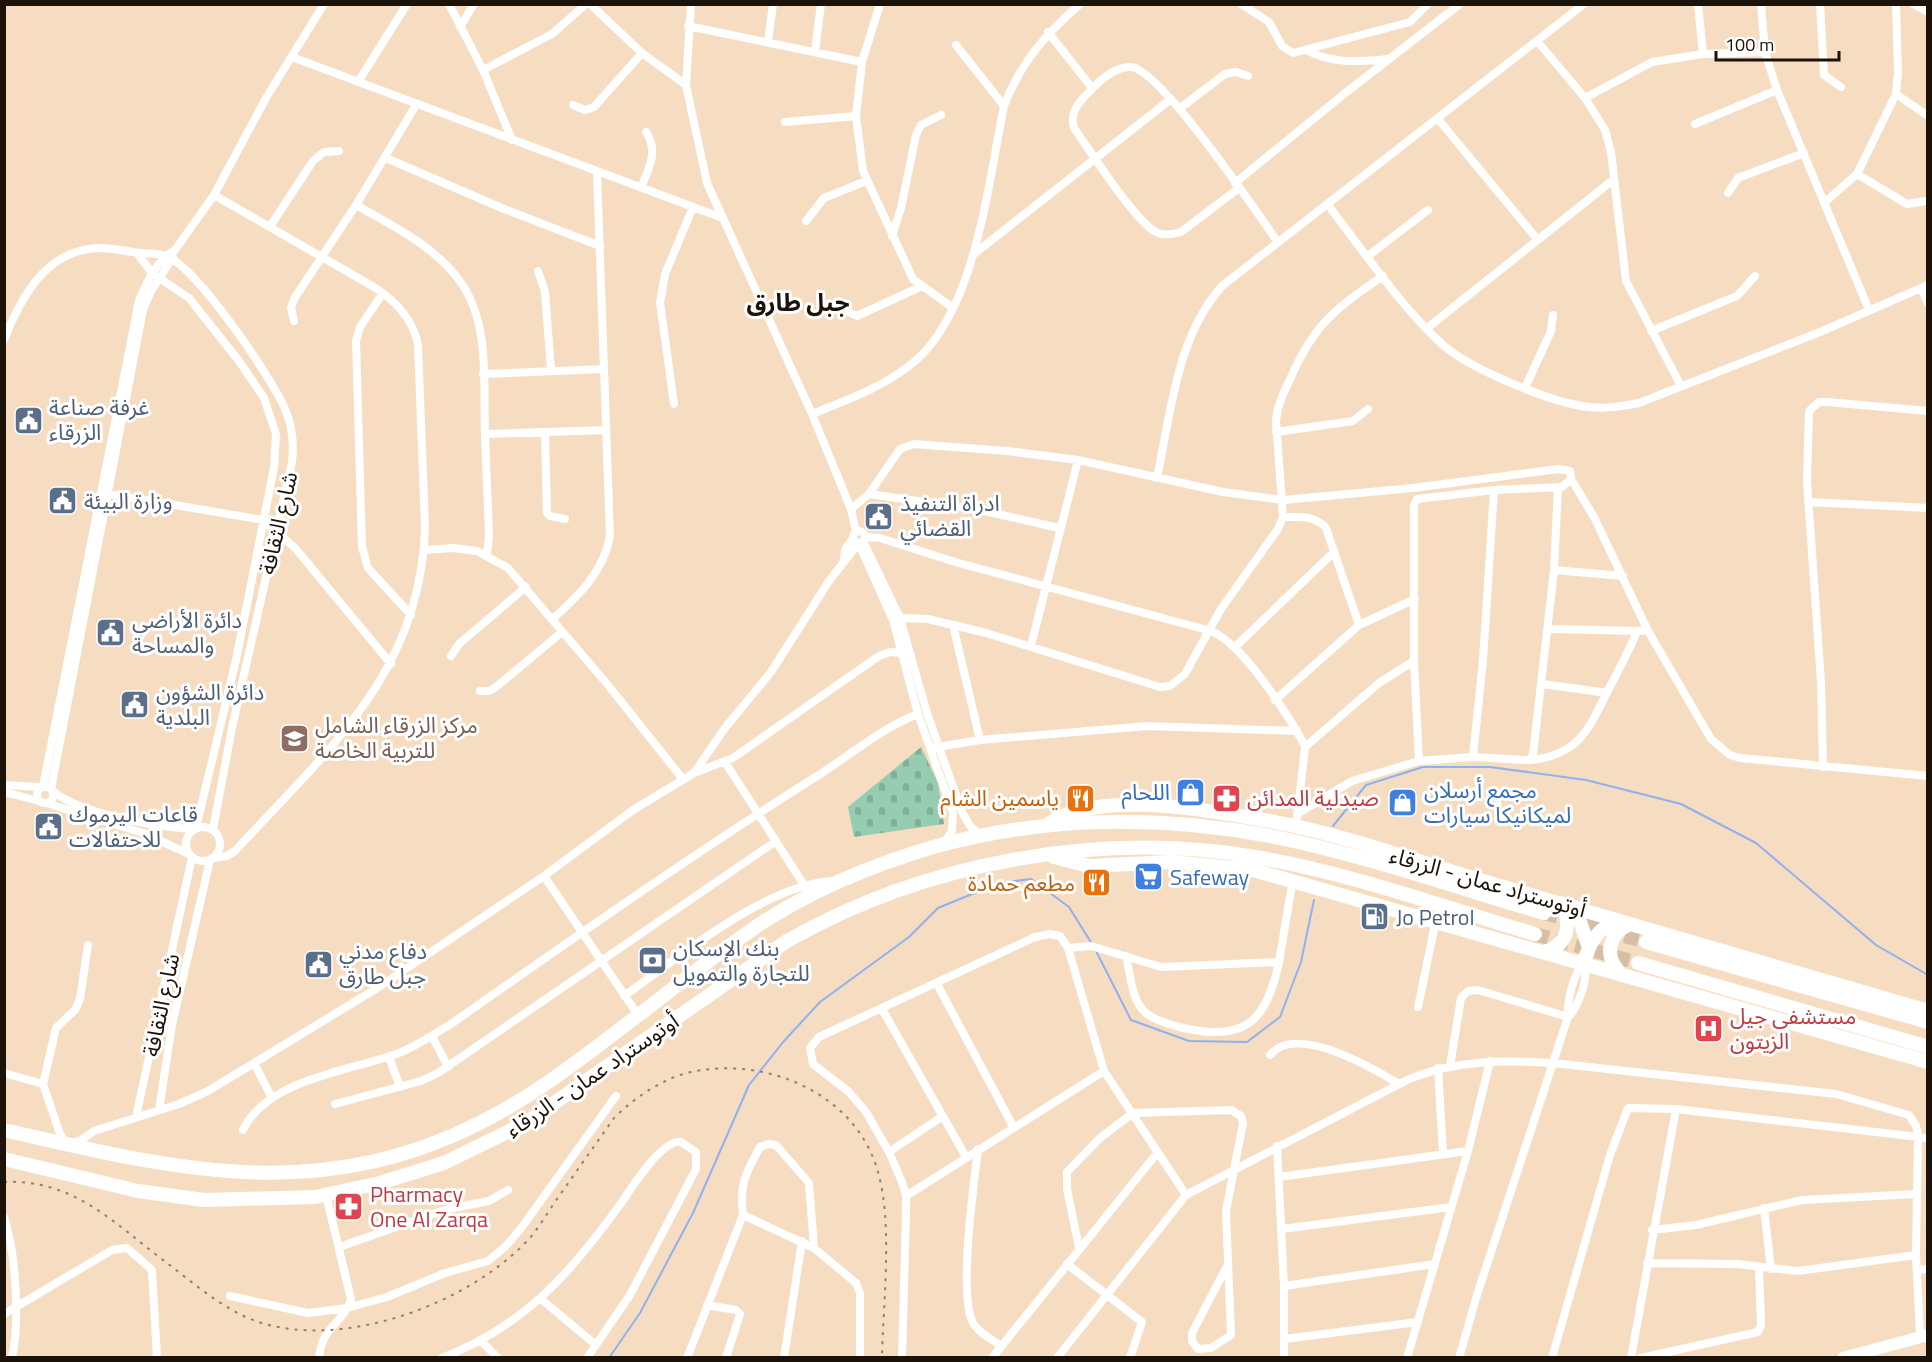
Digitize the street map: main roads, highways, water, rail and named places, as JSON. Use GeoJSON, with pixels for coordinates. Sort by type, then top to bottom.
{"type":"FeatureCollection","features":[{"type":"Feature","properties":{"kind":"highway","name":"أوتوستراد عمان - الزرقاء"},"geometry":{"type":"LineString","coordinates":[[1045,826],[1062,815],[1082,808],[1175,807],[1259,819],[1297,820],[1561,903],[1928,1011]]}},
{"type":"Feature","properties":{"kind":"highway"},"geometry":{"type":"LineString","coordinates":[[1174,823],[1175,807]]}},
{"type":"Feature","properties":{"kind":"highway","name":"أوتوستراد عمان - الزرقاء"},"geometry":{"type":"LineString","coordinates":[[4,1130],[164,1166],[238,1174],[295,1173],[361,1163],[424,1146],[490,1117],[525,1097],[807,890],[842,881],[940,845],[1045,826],[1113,821],[1174,823],[1296,842],[1544,913]]}},
{"type":"Feature","properties":{"kind":"highway","name":"أوتوستراد عمان - الزرقاء"},"geometry":{"type":"LineString","coordinates":[[4,1159],[117,1187],[181,1198],[251,1200],[326,1195],[380,1183],[464,1154],[543,1112],[786,941],[820,922],[873,900],[929,881],[991,865],[1049,855],[1087,850],[1255,857],[1316,870],[1535,934]]}},
{"type":"Feature","properties":{"kind":"highway","name":"أوتوستراد عمان - الزرقاء"},"geometry":{"type":"LineString","coordinates":[[1171,855],[1293,879],[1928,1062]]}},
{"type":"Feature","properties":{"kind":"highway"},"geometry":{"type":"LineString","coordinates":[[1545,952],[1561,944],[1566,936],[1568,918],[1561,903]]}},
{"type":"Feature","properties":{"kind":"highway"},"geometry":{"type":"LineString","coordinates":[[1575,907],[1588,945]]}},
{"type":"Feature","properties":{"kind":"highway"},"geometry":{"type":"LineString","coordinates":[[1584,963],[1588,945],[1601,930],[1624,922]]}},
{"type":"Feature","properties":{"kind":"highway"},"geometry":{"type":"LineString","coordinates":[[1621,974],[1610,959],[1609,950],[1615,934],[1624,922]]}},
{"type":"Feature","properties":{"kind":"highway"},"geometry":{"type":"LineString","coordinates":[[1646,942],[1928,1022]]}},
{"type":"Feature","properties":{"kind":"highway"},"geometry":{"type":"LineString","coordinates":[[1638,963],[1928,1047]]}},
{"type":"Feature","properties":{"kind":"main road"},"geometry":{"type":"LineString","coordinates":[[1843,1358],[1925,1338]]}},
{"type":"Feature","properties":{"kind":"main road"},"geometry":{"type":"LineString","coordinates":[[1873,1358],[1925,1338]]}},
{"type":"Feature","properties":{"kind":"waterway"},"geometry":{"type":"LineString","coordinates":[[1333,826],[1366,785],[1423,767],[1490,767],[1586,780],[1681,804],[1756,843],[1876,945],[1928,975]]}},
{"type":"Feature","properties":{"kind":"waterway"},"geometry":{"type":"LineString","coordinates":[[609,1358],[640,1313],[693,1213],[749,1085],[784,1041],[820,1002],[909,937],[938,908],[999,883],[1031,879],[1069,907],[1092,944]]}},
{"type":"Feature","properties":{"kind":"waterway"},"geometry":{"type":"LineString","coordinates":[[1095,949],[1131,1020],[1189,1041],[1247,1042],[1280,1017],[1301,962],[1314,900]]}},
{"type":"Feature","properties":{"kind":"tunnel"},"geometry":{"type":"LineString","coordinates":[[1544,913],[1646,942]]}},
{"type":"Feature","properties":{"kind":"tunnel"},"geometry":{"type":"LineString","coordinates":[[1535,934],[1638,963]]}},
{"type":"Feature","properties":{"kind":"railway"},"geometry":{"type":"LineString","coordinates":[[4,1182],[29,1183],[51,1188],[71,1195],[91,1206],[210,1296],[248,1318],[295,1329],[331,1330],[368,1325],[405,1315],[440,1301],[503,1263],[536,1230],[614,1118],[640,1096],[670,1079],[691,1072],[720,1068],[749,1070],[777,1076],[804,1086],[829,1101],[850,1121],[867,1144],[878,1172],[885,1215],[886,1264],[882,1358]]}},
{"type":"Feature","properties":{"kind":"place","name":"غرفة صناعة الزرقاء"},"geometry":{"type":"Point","coordinates":[28,420]}},
{"type":"Feature","properties":{"kind":"place","name":"وزارة البيئة"},"geometry":{"type":"Point","coordinates":[63,501]}},
{"type":"Feature","properties":{"kind":"place","name":"ادراة التنفيذ القضائي"},"geometry":{"type":"Point","coordinates":[879,516]}},
{"type":"Feature","properties":{"kind":"place","name":"دائرة الأراضي والمساحة"},"geometry":{"type":"Point","coordinates":[111,633]}},
{"type":"Feature","properties":{"kind":"place","name":"دائرة الشؤون البلدية"},"geometry":{"type":"Point","coordinates":[135,705]}},
{"type":"Feature","properties":{"kind":"place","name":"مركز الزرقاء الشامل للتربية الخاصة"},"geometry":{"type":"Point","coordinates":[294,738]}},
{"type":"Feature","properties":{"kind":"place","name":"اللحام"},"geometry":{"type":"Point","coordinates":[1191,792]}},
{"type":"Feature","properties":{"kind":"place","name":"ياسمين الشام"},"geometry":{"type":"Point","coordinates":[1080,798]}},
{"type":"Feature","properties":{"kind":"place","name":"صيدلية المدائن"},"geometry":{"type":"Point","coordinates":[1226,798]}},
{"type":"Feature","properties":{"kind":"place","name":"مجمع أرسلان لميكانيكا سيارات"},"geometry":{"type":"Point","coordinates":[1403,803]}},
{"type":"Feature","properties":{"kind":"place","name":"قاعات اليرموك للاحتفالات"},"geometry":{"type":"Point","coordinates":[48,827]}},
{"type":"Feature","properties":{"kind":"place","name":"Safeway"},"geometry":{"type":"Point","coordinates":[1149,877]}},
{"type":"Feature","properties":{"kind":"place","name":"مطعم حمادة"},"geometry":{"type":"Point","coordinates":[1096,883]}},
{"type":"Feature","properties":{"kind":"place","name":"Jo Petrol"},"geometry":{"type":"Point","coordinates":[1375,917]}},
{"type":"Feature","properties":{"kind":"place","name":"بنك الإسكان للتجارة والتمويل"},"geometry":{"type":"Point","coordinates":[652,961]}},
{"type":"Feature","properties":{"kind":"place","name":"دفاع مدني جبل طارق"},"geometry":{"type":"Point","coordinates":[318,964]}},
{"type":"Feature","properties":{"kind":"place","name":"مستشفى جيل الزيتون"},"geometry":{"type":"Point","coordinates":[1709,1029]}},
{"type":"Feature","properties":{"kind":"place","name":"Pharmacy One Al Zarqa"},"geometry":{"type":"Point","coordinates":[349,1207]}},
{"type":"Feature","properties":{"kind":"district","name":"جبل طارق"},"geometry":{"type":"Point","coordinates":[798,302]}}]}
